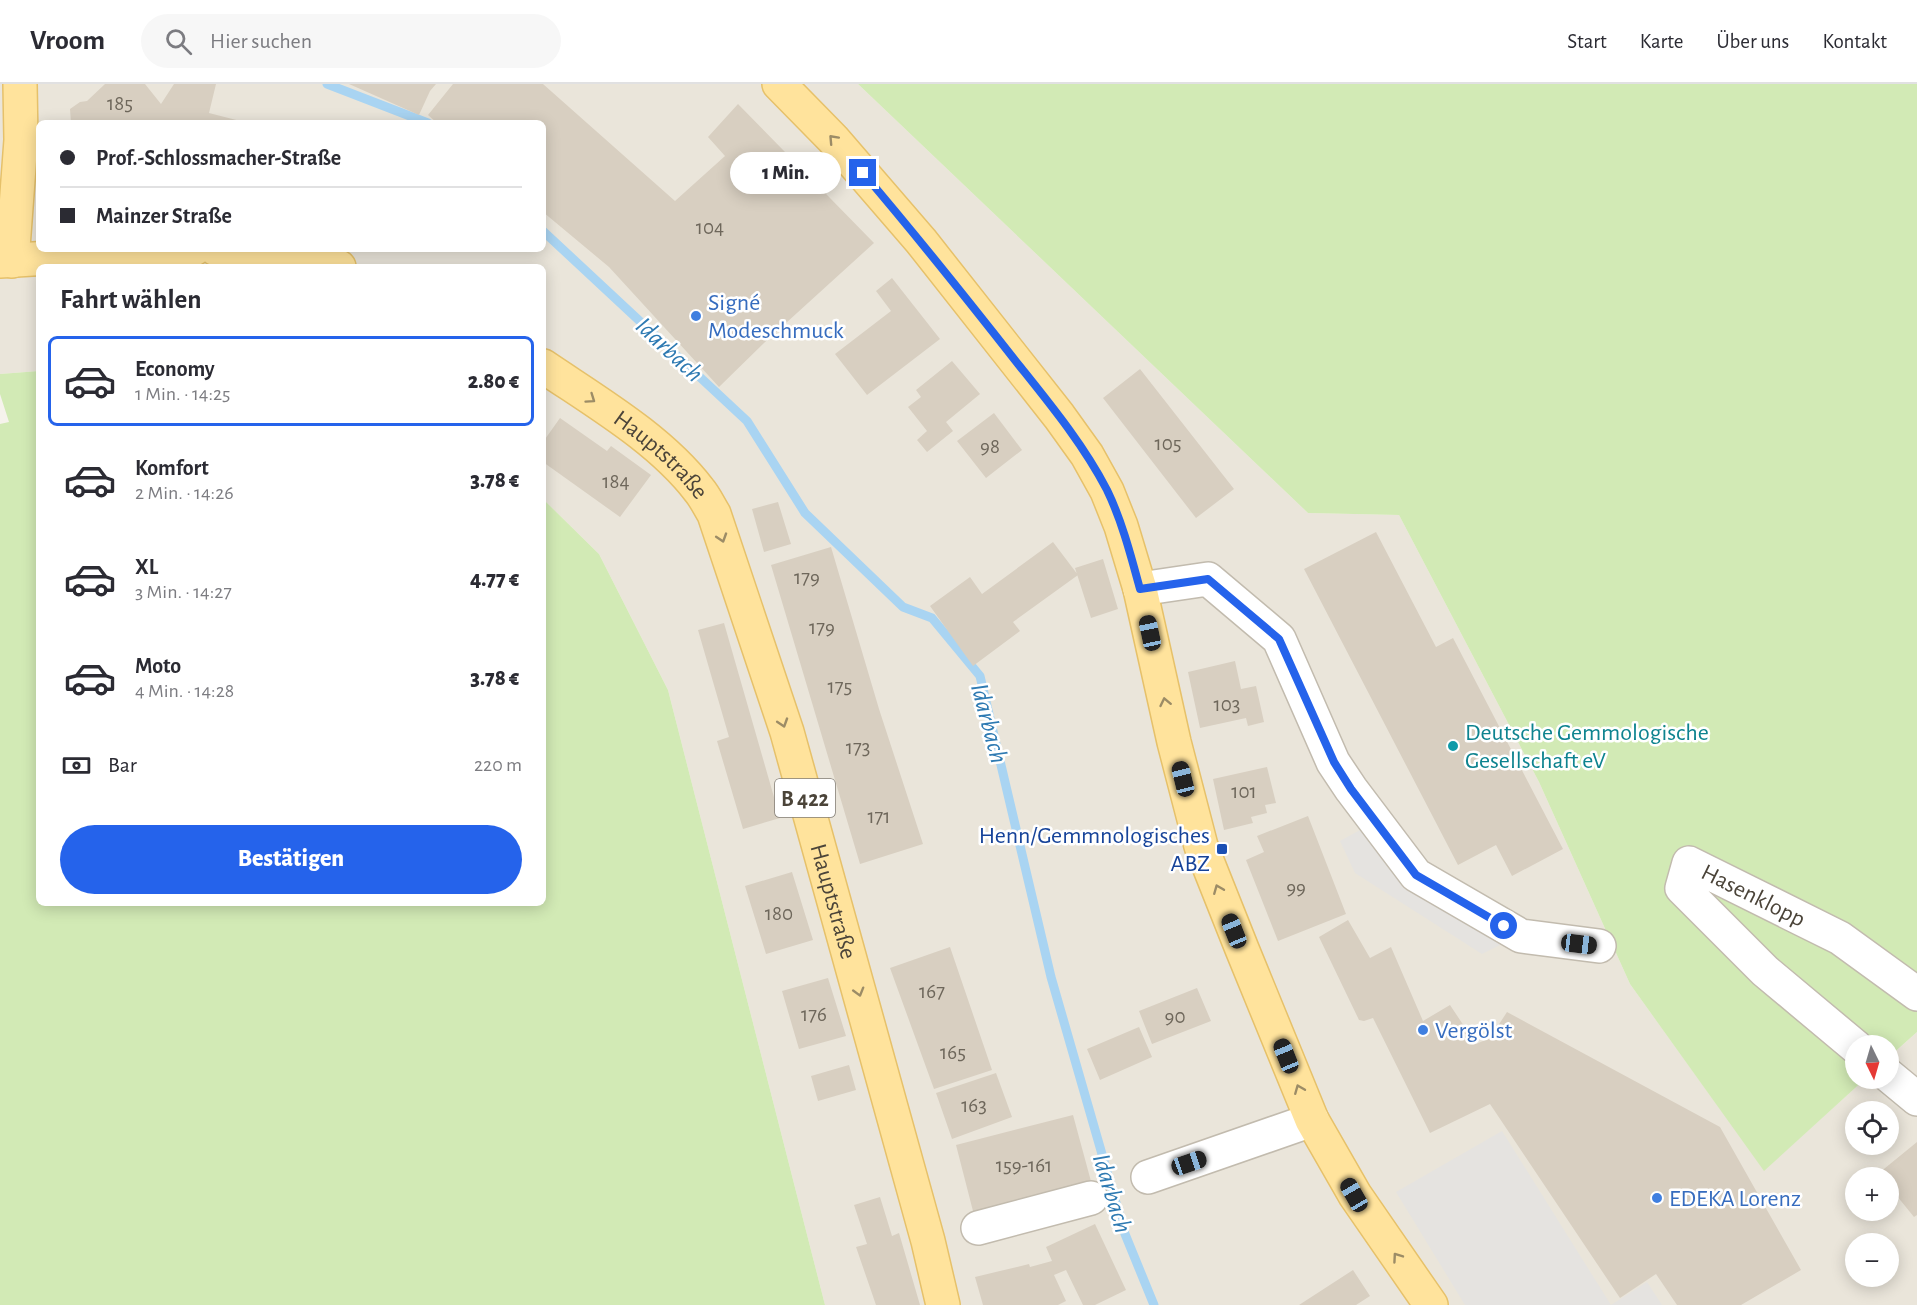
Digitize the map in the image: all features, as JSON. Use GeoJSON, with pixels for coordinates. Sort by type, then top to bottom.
{"type":"FeatureCollection","features":[{"type":"Feature","properties":{"kind":"main road"},"geometry":{"type":"LineString","coordinates":[[20,84],[21,140],[6,261],[147,252]]}},
{"type":"Feature","properties":{"kind":"main road"},"geometry":{"type":"LineString","coordinates":[[779,84],[833,139],[921,241],[1059,417],[1087,455],[1107,491],[1121,526],[1140,589],[1174,742],[1201,846],[1312,1120],[1354,1195],[1431,1305]]}},
{"type":"Feature","properties":{"kind":"main road"},"geometry":{"type":"LineString","coordinates":[[262,252],[325,264]]}},
{"type":"Feature","properties":{"kind":"main road","name":"Hauptstraße"},"geometry":{"type":"LineString","coordinates":[[546,368],[648,439],[700,490],[714,514],[787,732],[925,1229],[943,1305]]}},
{"type":"Feature","properties":{"kind":"street"},"geometry":{"type":"LineString","coordinates":[[1140,589],[1208,579],[1279,639],[1334,762],[1351,789],[1416,875],[1521,936],[1599,946]]}},
{"type":"Feature","properties":{"kind":"street","name":"Hasenklopp"},"geometry":{"type":"LineString","coordinates":[[1845,1038],[1765,971],[1682,888],[1689,863],[1840,938],[1917,994]]}},
{"type":"Feature","properties":{"kind":"street"},"geometry":{"type":"LineString","coordinates":[[1899,1084],[1917,1099]]}},
{"type":"Feature","properties":{"kind":"street"},"geometry":{"type":"LineString","coordinates":[[1148,1177],[1312,1120]]}},
{"type":"Feature","properties":{"kind":"street"},"geometry":{"type":"LineString","coordinates":[[978,1228],[1091,1198]]}},
{"type":"Feature","properties":{"kind":"shaded area"},"geometry":{"type":"Polygon","coordinates":[[[0,84],[858,84],[1308,513],[1399,515],[1539,782],[1630,984],[1764,1170],[1854,1089],[1899,1089],[1899,1048],[1917,1032],[1917,1305],[825,1305],[668,690],[599,554],[546,502],[546,264],[36,264],[36,371],[0,374],[0,84]]]}},
{"type":"Feature","properties":{"kind":"shaded area"},"geometry":{"type":"Polygon","coordinates":[[[1362,829],[1510,940],[1482,954],[1355,873],[1340,841],[1362,829]]]}},
{"type":"Feature","properties":{"kind":"shaded area"},"geometry":{"type":"Polygon","coordinates":[[[1502,1131],[1611,1305],[1465,1305],[1396,1192],[1502,1131]]]}},
{"type":"Feature","properties":{"kind":"shaded area"},"geometry":{"type":"Polygon","coordinates":[[[1647,1282],[1662,1305],[1611,1305],[1647,1282]]]}},
{"type":"Feature","properties":{"kind":"green space"},"geometry":{"type":"Polygon","coordinates":[[[858,84],[1917,84],[1917,1032],[1899,1048],[1899,1035],[1845,1035],[1845,1089],[1854,1089],[1764,1171],[1630,984],[1539,782],[1399,515],[1308,513],[858,84]]]}},
{"type":"Feature","properties":{"kind":"green space"},"geometry":{"type":"Polygon","coordinates":[[[36,371],[36,906],[546,906],[546,502],[599,554],[668,690],[825,1305],[0,1305],[0,424],[9,422],[0,394],[0,374],[36,371]]]}},
{"type":"Feature","properties":{"kind":"building"},"geometry":{"type":"Polygon","coordinates":[[[105,84],[145,84],[161,104],[174,84],[216,84],[209,113],[236,120],[71,120],[70,109],[80,102],[87,101],[105,84]]]}},
{"type":"Feature","properties":{"kind":"building"},"geometry":{"type":"Polygon","coordinates":[[[349,84],[436,84],[430,91],[419,115],[349,84]]]}},
{"type":"Feature","properties":{"kind":"building"},"geometry":{"type":"Polygon","coordinates":[[[453,84],[543,84],[675,201],[725,156],[708,137],[738,104],[874,243],[719,387],[609,267],[546,214],[546,120],[434,120],[428,115],[453,84]]]}},
{"type":"Feature","properties":{"kind":"building"},"geometry":{"type":"Polygon","coordinates":[[[892,278],[940,339],[867,395],[835,354],[891,311],[876,291],[892,278]]]}},
{"type":"Feature","properties":{"kind":"building"},"geometry":{"type":"Polygon","coordinates":[[[952,361],[980,394],[946,422],[953,431],[927,452],[917,440],[927,431],[908,407],[921,397],[916,390],[952,361]]]}},
{"type":"Feature","properties":{"kind":"building"},"geometry":{"type":"Polygon","coordinates":[[[1140,369],[1234,489],[1196,518],[1103,398],[1140,369]]]}},
{"type":"Feature","properties":{"kind":"building"},"geometry":{"type":"Polygon","coordinates":[[[994,413],[1022,450],[986,478],[957,441],[994,413]]]}},
{"type":"Feature","properties":{"kind":"building"},"geometry":{"type":"Polygon","coordinates":[[[560,418],[607,451],[611,446],[651,475],[620,517],[546,464],[546,438],[560,418]]]}},
{"type":"Feature","properties":{"kind":"building"},"geometry":{"type":"Polygon","coordinates":[[[778,502],[791,544],[764,552],[752,509],[778,502]]]}},
{"type":"Feature","properties":{"kind":"building","name":"Deutsche Gemmologische Gesellschaft eV"},"geometry":{"type":"Polygon","coordinates":[[[1376,532],[1436,647],[1453,638],[1563,849],[1512,876],[1496,845],[1458,865],[1304,569],[1376,532]]]}},
{"type":"Feature","properties":{"kind":"building"},"geometry":{"type":"Polygon","coordinates":[[[1053,542],[1078,575],[1013,622],[1020,631],[973,666],[930,606],[970,577],[982,594],[1053,542]]]}},
{"type":"Feature","properties":{"kind":"building"},"geometry":{"type":"Polygon","coordinates":[[[831,547],[879,709],[923,844],[860,864],[771,565],[831,547]]]}},
{"type":"Feature","properties":{"kind":"building"},"geometry":{"type":"Polygon","coordinates":[[[1103,559],[1118,609],[1091,618],[1075,568],[1103,559]]]}},
{"type":"Feature","properties":{"kind":"building"},"geometry":{"type":"Polygon","coordinates":[[[724,623],[780,818],[743,829],[717,741],[729,737],[698,630],[724,623]]]}},
{"type":"Feature","properties":{"kind":"building"},"geometry":{"type":"Polygon","coordinates":[[[1235,661],[1241,689],[1256,686],[1264,722],[1248,726],[1246,718],[1200,728],[1188,672],[1235,661]]]}},
{"type":"Feature","properties":{"kind":"building"},"geometry":{"type":"Polygon","coordinates":[[[1267,767],[1276,803],[1265,805],[1267,813],[1251,817],[1253,823],[1224,830],[1213,779],[1267,767]]]}},
{"type":"Feature","properties":{"kind":"building"},"geometry":{"type":"Polygon","coordinates":[[[1308,816],[1346,914],[1278,941],[1246,860],[1264,852],[1257,836],[1308,816]]]}},
{"type":"Feature","properties":{"kind":"building"},"geometry":{"type":"Polygon","coordinates":[[[792,872],[813,940],[766,954],[745,886],[792,872]]]}},
{"type":"Feature","properties":{"kind":"building","name":"EDEKA Lorenz"},"geometry":{"type":"Polygon","coordinates":[[[1348,920],[1370,958],[1391,947],[1423,1021],[1450,1005],[1476,1044],[1490,1038],[1507,1012],[1720,1127],[1801,1270],[1741,1305],[1677,1305],[1656,1274],[1620,1298],[1490,1104],[1430,1133],[1373,1018],[1359,1020],[1319,937],[1348,920]]]}},
{"type":"Feature","properties":{"kind":"building"},"geometry":{"type":"Polygon","coordinates":[[[950,947],[992,1070],[934,1089],[890,968],[950,947]]]}},
{"type":"Feature","properties":{"kind":"building"},"geometry":{"type":"Polygon","coordinates":[[[828,978],[846,1036],[799,1049],[782,991],[828,978]]]}},
{"type":"Feature","properties":{"kind":"building"},"geometry":{"type":"Polygon","coordinates":[[[1197,988],[1211,1021],[1152,1044],[1139,1011],[1197,988]]]}},
{"type":"Feature","properties":{"kind":"building"},"geometry":{"type":"Polygon","coordinates":[[[1139,1027],[1152,1057],[1100,1080],[1087,1049],[1139,1027]]]}},
{"type":"Feature","properties":{"kind":"building"},"geometry":{"type":"Polygon","coordinates":[[[849,1065],[856,1090],[818,1101],[811,1076],[849,1065]]]}},
{"type":"Feature","properties":{"kind":"building"},"geometry":{"type":"Polygon","coordinates":[[[996,1073],[1012,1117],[952,1139],[936,1093],[996,1073]]]}},
{"type":"Feature","properties":{"kind":"building"},"geometry":{"type":"Polygon","coordinates":[[[1073,1115],[1092,1185],[974,1215],[956,1145],[1073,1115]]]}},
{"type":"Feature","properties":{"kind":"building"},"geometry":{"type":"Polygon","coordinates":[[[1917,1142],[1917,1215],[1914,1217],[1899,1199],[1899,1167],[1886,1167],[1917,1142]]]}},
{"type":"Feature","properties":{"kind":"building"},"geometry":{"type":"Polygon","coordinates":[[[880,1197],[892,1236],[899,1233],[920,1305],[876,1305],[856,1247],[867,1244],[854,1205],[880,1197]]]}},
{"type":"Feature","properties":{"kind":"building"},"geometry":{"type":"Polygon","coordinates":[[[1095,1224],[1126,1290],[1095,1305],[1083,1305],[1066,1270],[1054,1275],[1066,1301],[1058,1305],[983,1305],[975,1277],[1052,1261],[1046,1247],[1095,1224]]]}},
{"type":"Feature","properties":{"kind":"building"},"geometry":{"type":"Polygon","coordinates":[[[1353,1270],[1370,1296],[1356,1305],[1299,1305],[1353,1270]]]}},
{"type":"Feature","properties":{"kind":"waterway","name":"Idarbach"},"geometry":{"type":"LineString","coordinates":[[327,84],[420,120]]}},
{"type":"Feature","properties":{"kind":"waterway","name":"Idarbach"},"geometry":{"type":"LineString","coordinates":[[546,234],[747,421],[805,513],[903,607],[932,618],[980,676],[1051,977],[1125,1234],[1154,1305]]}},
{"type":"Feature","properties":{"kind":"place","name":"Signé Modeschmuck"},"geometry":{"type":"Point","coordinates":[696,316]}},
{"type":"Feature","properties":{"kind":"place","name":"Deutsche Gemmologische Gesellschaft eV"},"geometry":{"type":"Point","coordinates":[1453,746]}},
{"type":"Feature","properties":{"kind":"place","name":"Henn/Gemmnologisches ABZ"},"geometry":{"type":"Point","coordinates":[1222,849]}},
{"type":"Feature","properties":{"kind":"place","name":"Vergölst"},"geometry":{"type":"Point","coordinates":[1423,1030]}},
{"type":"Feature","properties":{"kind":"place","name":"EDEKA Lorenz"},"geometry":{"type":"Point","coordinates":[1657,1198]}},
{"type":"Feature","properties":{"kind":"route"},"geometry":{"type":"LineString","coordinates":[[863,173],[921,241],[1087,455],[1107,491],[1121,526],[1140,589],[1208,579],[1279,639],[1334,762],[1351,789],[1416,875],[1504,926]]}}]}
